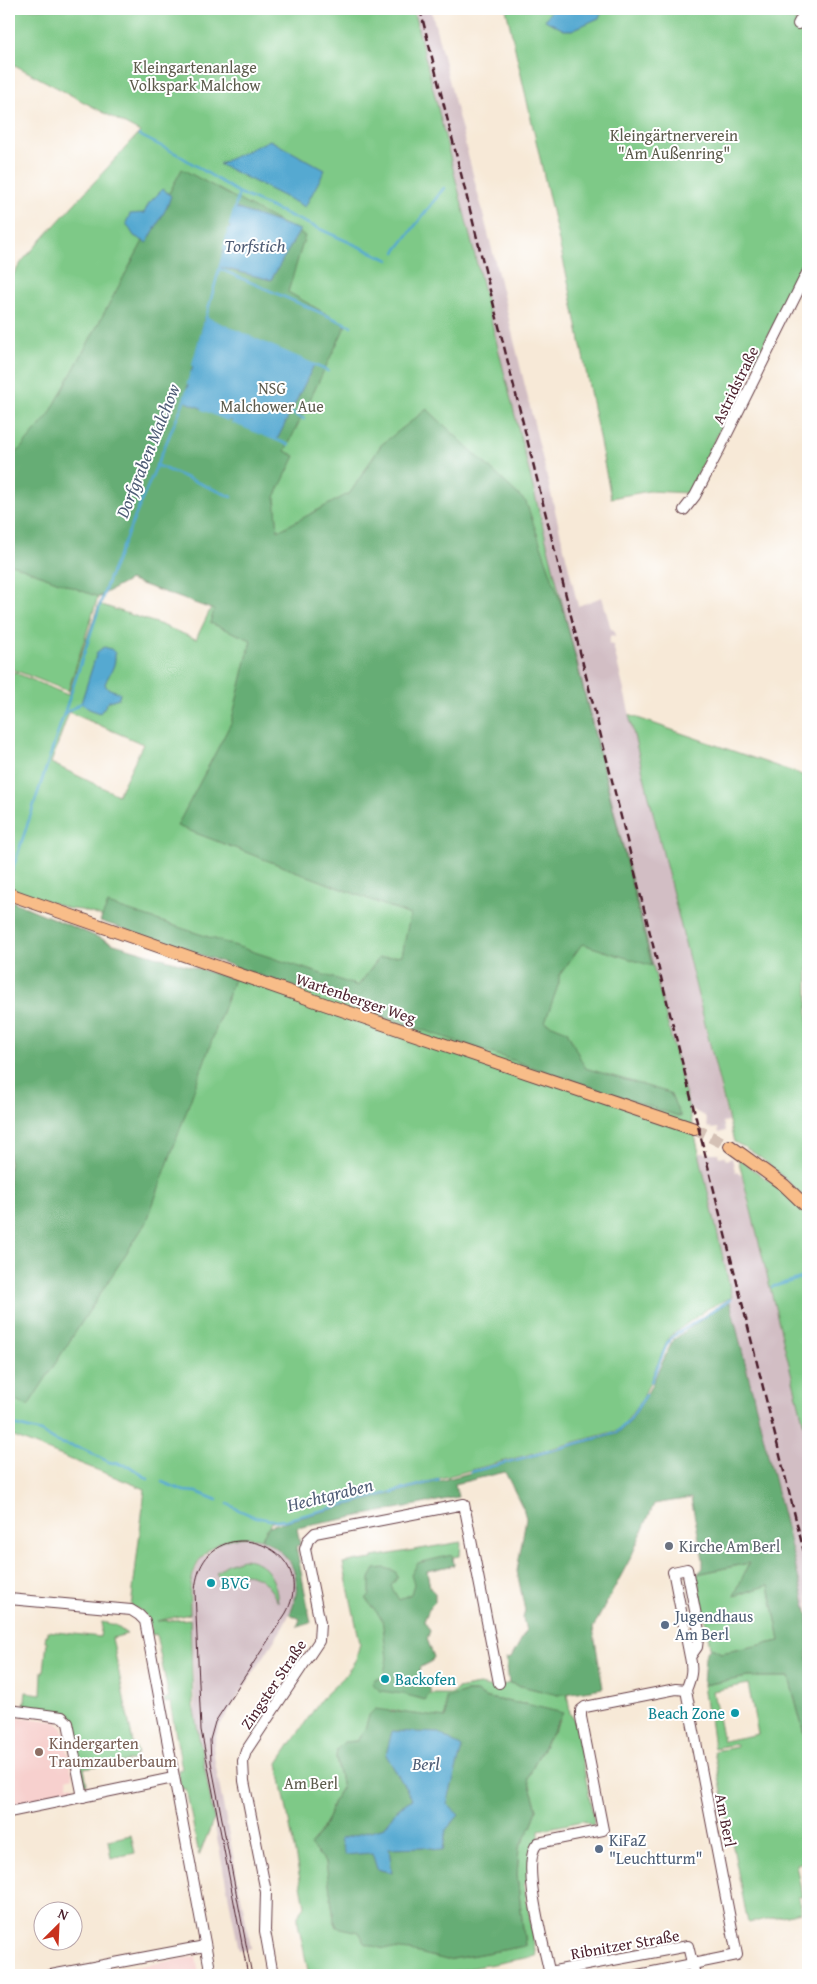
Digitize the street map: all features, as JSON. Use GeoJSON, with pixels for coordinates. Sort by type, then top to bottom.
{"type":"FeatureCollection","features":[{"type":"Feature","properties":{"kind":"main road","name":"Wartenberger Weg"},"geometry":{"type":"LineString","coordinates":[[9,894],[309,999],[694,1129]]}},
{"type":"Feature","properties":{"kind":"main road"},"geometry":{"type":"LineString","coordinates":[[730,1146],[784,1185],[808,1208]]}},
{"type":"Feature","properties":{"kind":"street"},"geometry":{"type":"LineString","coordinates":[[798,24],[806,9]]}},
{"type":"Feature","properties":{"kind":"street","name":"Astridstraße"},"geometry":{"type":"LineString","coordinates":[[684,510],[695,496],[808,271]]}},
{"type":"Feature","properties":{"kind":"street","name":"Zingster Straße"},"geometry":{"type":"LineString","coordinates":[[273,1975],[265,1931],[266,1892],[244,1781],[243,1761],[246,1751],[319,1641],[320,1623],[305,1549],[311,1536],[315,1533],[464,1504],[499,1683]]}},
{"type":"Feature","properties":{"kind":"street","name":"Am Berl"},"geometry":{"type":"LineString","coordinates":[[690,1657],[700,1639],[688,1569],[673,1572],[692,1675],[686,1690],[737,1955]]}},
{"type":"Feature","properties":{"kind":"street"},"geometry":{"type":"LineString","coordinates":[[9,1599],[131,1610],[145,1621],[211,1975]]}},
{"type":"Feature","properties":{"kind":"street"},"geometry":{"type":"LineString","coordinates":[[550,1974],[532,1886],[533,1848],[538,1842],[603,1830],[581,1710],[585,1707],[676,1689],[686,1690]]}},
{"type":"Feature","properties":{"kind":"street"},"geometry":{"type":"LineString","coordinates":[[9,1710],[66,1720],[83,1798]]}},
{"type":"Feature","properties":{"kind":"street"},"geometry":{"type":"LineString","coordinates":[[9,1812],[173,1778]]}},
{"type":"Feature","properties":{"kind":"street"},"geometry":{"type":"LineString","coordinates":[[51,1975],[205,1946]]}},
{"type":"Feature","properties":{"kind":"street","name":"Ribnitzer Straße"},"geometry":{"type":"LineString","coordinates":[[550,1974],[688,1946],[693,1964]]}},
{"type":"Feature","properties":{"kind":"street","name":"Ribnitzer Straße"},"geometry":{"type":"LineString","coordinates":[[638,1975],[737,1955]]}},
{"type":"Feature","properties":{"kind":"street"},"geometry":{"type":"LineString","coordinates":[[693,1964],[695,1975]]}},
{"type":"Feature","properties":{"kind":"shaded area"},"geometry":{"type":"Polygon","coordinates":[[[413,9],[431,9],[494,257],[578,606],[602,597],[611,629],[614,630],[615,636],[611,635],[608,644],[613,645],[728,1121],[723,1122],[725,1131],[719,1133],[718,1128],[708,1128],[705,1116],[689,1109],[413,9]]]}},
{"type":"Feature","properties":{"kind":"shaded area"},"geometry":{"type":"Polygon","coordinates":[[[718,1153],[719,1157],[724,1156],[726,1160],[732,1158],[735,1171],[742,1176],[808,1441],[808,1616],[730,1302],[732,1297],[699,1154],[718,1153]]]}},
{"type":"Feature","properties":{"kind":"shaded area"},"geometry":{"type":"Polygon","coordinates":[[[243,1536],[261,1539],[283,1553],[294,1571],[298,1590],[296,1601],[283,1627],[223,1720],[213,1746],[251,1948],[239,1950],[200,1750],[195,1712],[190,1614],[192,1579],[200,1560],[216,1545],[225,1540],[243,1536]]]}},
{"type":"Feature","properties":{"kind":"shaded area","name":"Kindergarten Traumzauberbaum"},"geometry":{"type":"Polygon","coordinates":[[[9,1716],[54,1721],[63,1728],[73,1777],[67,1779],[68,1785],[75,1786],[67,1797],[9,1809],[9,1716]]]}},
{"type":"Feature","properties":{"kind":"shaded area"},"geometry":{"type":"Polygon","coordinates":[[[196,1956],[199,1975],[94,1975],[196,1956]]]}},
{"type":"Feature","properties":{"kind":"green space","name":"Kleingartenanlage Volkspark Malchow"},"geometry":{"type":"Polygon","coordinates":[[[9,9],[413,9],[689,1109],[732,1297],[707,1309],[669,1337],[643,1398],[623,1426],[616,1431],[286,1520],[272,1521],[261,1539],[249,1537],[227,1540],[217,1544],[201,1558],[192,1579],[190,1614],[157,1621],[190,1619],[193,1705],[214,1819],[199,1855],[186,1789],[181,1789],[178,1770],[182,1769],[170,1702],[165,1703],[164,1699],[169,1698],[156,1634],[152,1635],[144,1613],[131,1607],[145,1489],[9,1435],[9,900],[114,944],[209,1043],[238,959],[81,910],[70,909],[9,888],[9,670],[68,695],[99,604],[159,624],[196,639],[211,608],[111,574],[101,597],[98,597],[68,691],[9,668],[9,281],[23,260],[140,132],[9,62],[9,9]],[[69,712],[51,763],[118,795],[143,744],[69,712]]]}},
{"type":"Feature","properties":{"kind":"green space","name":"Kleingärtnerverein \"Am Außenring\""},"geometry":{"type":"Polygon","coordinates":[[[506,9],[760,9],[808,25],[808,257],[688,493],[649,491],[611,498],[570,290],[506,9]]]}},
{"type":"Feature","properties":{"kind":"green space","name":"NSG Malchower Aue"},"geometry":{"type":"Polygon","coordinates":[[[182,169],[305,236],[288,292],[346,325],[285,451],[295,456],[275,497],[278,531],[350,493],[381,445],[427,409],[526,502],[564,612],[652,966],[582,944],[559,976],[559,983],[545,1022],[567,1031],[585,1068],[670,1093],[681,1117],[100,921],[108,904],[358,986],[379,958],[402,955],[410,915],[177,826],[231,723],[251,640],[210,623],[214,610],[130,580],[98,597],[9,563],[9,462],[49,415],[182,169]]]}},
{"type":"Feature","properties":{"kind":"green space"},"geometry":{"type":"Polygon","coordinates":[[[629,715],[808,777],[808,1201],[764,1160],[734,1142],[629,715]]]}},
{"type":"Feature","properties":{"kind":"green space"},"geometry":{"type":"Polygon","coordinates":[[[9,900],[114,944],[234,979],[147,1221],[28,1406],[9,1399],[9,900]]]}},
{"type":"Feature","properties":{"kind":"green space"},"geometry":{"type":"Polygon","coordinates":[[[738,1158],[788,1195],[808,1215],[808,1441],[738,1158]]]}},
{"type":"Feature","properties":{"kind":"green space"},"geometry":{"type":"Polygon","coordinates":[[[730,1302],[808,1616],[808,1749],[789,1677],[748,1677],[703,1685],[705,1656],[710,1647],[721,1653],[780,1641],[769,1585],[734,1596],[749,1563],[697,1574],[703,1568],[703,1559],[691,1498],[654,1504],[631,1557],[593,1628],[603,1688],[558,1695],[509,1683],[506,1659],[511,1658],[526,1631],[523,1618],[525,1611],[517,1571],[526,1518],[505,1472],[455,1484],[458,1497],[297,1528],[300,1545],[296,1546],[311,1623],[297,1627],[300,1619],[290,1614],[296,1590],[294,1570],[282,1552],[261,1539],[269,1526],[617,1434],[630,1422],[645,1398],[673,1340],[712,1312],[730,1302]]]}},
{"type":"Feature","properties":{"kind":"green space","name":"Am Berl"},"geometry":{"type":"Polygon","coordinates":[[[461,1542],[460,1556],[453,1557],[454,1565],[427,1571],[432,1602],[392,1611],[420,1694],[453,1694],[457,1689],[479,1685],[494,1688],[509,1683],[558,1695],[567,1693],[570,1713],[575,1722],[594,1821],[593,1826],[583,1821],[539,1830],[539,1839],[528,1882],[524,1883],[536,1956],[434,1975],[309,1975],[298,1923],[298,1915],[305,1906],[278,1763],[321,1699],[344,1677],[356,1659],[360,1643],[343,1563],[373,1559],[373,1557],[461,1542]],[[466,1692],[457,1695],[446,1710],[421,1953],[447,1960],[525,1946],[517,1875],[519,1848],[532,1825],[537,1809],[528,1779],[534,1764],[560,1720],[530,1705],[487,1698],[476,1692],[466,1692]],[[393,1710],[370,1715],[365,1729],[357,1741],[344,1742],[337,1749],[336,1758],[342,1788],[332,1803],[329,1816],[314,1842],[409,1714],[393,1710]]]}},
{"type":"Feature","properties":{"kind":"green space"},"geometry":{"type":"Polygon","coordinates":[[[452,1555],[454,1565],[427,1571],[430,1588],[435,1593],[435,1602],[430,1607],[424,1621],[430,1631],[427,1639],[434,1657],[431,1662],[420,1667],[419,1673],[431,1691],[425,1700],[381,1691],[372,1684],[376,1678],[383,1678],[387,1658],[382,1619],[366,1599],[370,1594],[370,1578],[375,1569],[385,1568],[395,1571],[398,1577],[391,1586],[399,1600],[411,1594],[414,1584],[411,1575],[418,1563],[452,1555]]]}},
{"type":"Feature","properties":{"kind":"green space"},"geometry":{"type":"Polygon","coordinates":[[[243,1559],[258,1563],[269,1573],[275,1586],[278,1602],[265,1583],[254,1576],[241,1574],[221,1580],[216,1573],[227,1564],[243,1559]]]}},
{"type":"Feature","properties":{"kind":"green space"},"geometry":{"type":"Polygon","coordinates":[[[750,1563],[735,1596],[769,1585],[780,1641],[721,1653],[710,1647],[697,1574],[750,1563]]]}},
{"type":"Feature","properties":{"kind":"green space"},"geometry":{"type":"Polygon","coordinates":[[[102,1622],[115,1625],[127,1634],[112,1638],[134,1748],[136,1748],[138,1754],[135,1755],[136,1759],[84,1768],[87,1784],[84,1784],[71,1721],[24,1709],[26,1692],[41,1694],[42,1671],[44,1671],[47,1642],[45,1641],[48,1631],[100,1637],[102,1622]]]}},
{"type":"Feature","properties":{"kind":"green space"},"geometry":{"type":"Polygon","coordinates":[[[748,1677],[789,1677],[808,1749],[808,1861],[796,1864],[802,1896],[798,1896],[801,1912],[748,1923],[714,1751],[737,1747],[736,1744],[714,1748],[710,1718],[718,1717],[723,1741],[758,1734],[748,1684],[713,1691],[717,1712],[707,1713],[703,1685],[748,1677]]]}},
{"type":"Feature","properties":{"kind":"green space"},"geometry":{"type":"Polygon","coordinates":[[[466,1692],[476,1692],[487,1698],[563,1713],[534,1764],[528,1779],[537,1809],[532,1825],[519,1848],[517,1875],[525,1946],[447,1960],[410,1951],[380,1948],[365,1943],[359,1932],[337,1927],[334,1920],[326,1863],[310,1845],[320,1833],[329,1816],[332,1803],[342,1788],[336,1758],[337,1749],[344,1742],[357,1741],[365,1729],[369,1715],[375,1709],[446,1718],[446,1698],[466,1692]]]}},
{"type":"Feature","properties":{"kind":"green space"},"geometry":{"type":"Polygon","coordinates":[[[131,1835],[135,1853],[111,1858],[108,1840],[131,1835]]]}},
{"type":"Feature","properties":{"kind":"water"},"geometry":{"type":"Polygon","coordinates":[[[552,9],[604,9],[599,18],[572,30],[564,30],[545,20],[552,9]]]}},
{"type":"Feature","properties":{"kind":"water","name":"Torfstich"},"geometry":{"type":"Polygon","coordinates":[[[270,140],[325,170],[305,207],[219,164],[270,140]]]}},
{"type":"Feature","properties":{"kind":"water"},"geometry":{"type":"Polygon","coordinates":[[[163,189],[171,196],[147,243],[134,236],[126,223],[130,214],[144,213],[149,203],[163,189]]]}},
{"type":"Feature","properties":{"kind":"water","name":"Torfstich"},"geometry":{"type":"Polygon","coordinates":[[[235,208],[300,230],[271,280],[219,267],[235,208]]]}},
{"type":"Feature","properties":{"kind":"water"},"geometry":{"type":"Polygon","coordinates":[[[205,317],[314,365],[277,440],[184,401],[205,317]]]}},
{"type":"Feature","properties":{"kind":"water"},"geometry":{"type":"Polygon","coordinates":[[[104,647],[111,649],[115,653],[114,666],[105,684],[107,688],[120,693],[119,698],[109,701],[100,713],[89,709],[81,703],[97,652],[104,647]]]}},
{"type":"Feature","properties":{"kind":"water","name":"Berl"},"geometry":{"type":"Polygon","coordinates":[[[392,1731],[439,1733],[462,1748],[447,1804],[459,1815],[446,1830],[443,1850],[425,1847],[389,1848],[392,1873],[377,1869],[372,1853],[345,1855],[340,1839],[385,1827],[397,1809],[412,1799],[386,1755],[392,1731]]]}},
{"type":"Feature","properties":{"kind":"waterway"},"geometry":{"type":"LineString","coordinates":[[139,135],[177,154],[239,193],[389,260]]}},
{"type":"Feature","properties":{"kind":"waterway","name":"Dorfgraben Malchow"},"geometry":{"type":"LineString","coordinates":[[395,252],[444,188]]}},
{"type":"Feature","properties":{"kind":"waterway","name":"Dorfgraben Malchow"},"geometry":{"type":"LineString","coordinates":[[230,225],[239,193]]}},
{"type":"Feature","properties":{"kind":"waterway","name":"Dorfgraben Malchow"},"geometry":{"type":"LineString","coordinates":[[224,249],[229,230]]}},
{"type":"Feature","properties":{"kind":"waterway","name":"Dorfgraben Malchow"},"geometry":{"type":"LineString","coordinates":[[193,365],[223,255]]}},
{"type":"Feature","properties":{"kind":"waterway"},"geometry":{"type":"LineString","coordinates":[[220,269],[351,326]]}},
{"type":"Feature","properties":{"kind":"waterway"},"geometry":{"type":"LineString","coordinates":[[208,319],[328,371]]}},
{"type":"Feature","properties":{"kind":"waterway","name":"Dorfgraben Malchow"},"geometry":{"type":"LineString","coordinates":[[188,384],[191,373]]}},
{"type":"Feature","properties":{"kind":"waterway","name":"Dorfgraben Malchow"},"geometry":{"type":"LineString","coordinates":[[64,714],[109,578],[187,390]]}},
{"type":"Feature","properties":{"kind":"waterway"},"geometry":{"type":"LineString","coordinates":[[203,409],[228,420]]}},
{"type":"Feature","properties":{"kind":"waterway"},"geometry":{"type":"LineString","coordinates":[[289,412],[304,419]]}},
{"type":"Feature","properties":{"kind":"waterway"},"geometry":{"type":"LineString","coordinates":[[233,422],[289,445]]}},
{"type":"Feature","properties":{"kind":"waterway"},"geometry":{"type":"LineString","coordinates":[[156,465],[232,497]]}},
{"type":"Feature","properties":{"kind":"waterway","name":"Dorfgraben Malchow"},"geometry":{"type":"LineString","coordinates":[[9,880],[64,714],[81,703]]}},
{"type":"Feature","properties":{"kind":"waterway","name":"Hechtgraben"},"geometry":{"type":"LineString","coordinates":[[772,1287],[808,1276]]}},
{"type":"Feature","properties":{"kind":"waterway","name":"Hechtgraben"},"geometry":{"type":"LineString","coordinates":[[651,1382],[668,1342],[672,1337],[731,1299]]}},
{"type":"Feature","properties":{"kind":"waterway","name":"Hechtgraben"},"geometry":{"type":"LineString","coordinates":[[471,1472],[616,1433],[629,1421],[646,1395]]}},
{"type":"Feature","properties":{"kind":"waterway","name":"Hechtgraben"},"geometry":{"type":"LineString","coordinates":[[9,1424],[41,1432],[57,1442],[83,1449],[109,1462],[129,1466],[148,1479]]}},
{"type":"Feature","properties":{"kind":"waterway","name":"Hechtgraben"},"geometry":{"type":"LineString","coordinates":[[228,1504],[256,1517],[286,1520],[439,1480]]}},
{"type":"Feature","properties":{"kind":"waterway","name":"Hechtgraben"},"geometry":{"type":"LineString","coordinates":[[162,1482],[184,1491],[197,1492],[217,1500]]}},
{"type":"Feature","properties":{"kind":"tunnel"},"geometry":{"type":"LineString","coordinates":[[694,1129],[730,1146]]}},
{"type":"Feature","properties":{"kind":"tram line"},"geometry":{"type":"LineString","coordinates":[[248,1975],[201,1730],[195,1591],[202,1564],[217,1548],[236,1541],[257,1543],[275,1552],[289,1568],[293,1588],[286,1613],[215,1722],[210,1740],[211,1762],[252,1975]]}},
{"type":"Feature","properties":{"kind":"railway"},"geometry":{"type":"LineString","coordinates":[[420,9],[808,1568]]}},
{"type":"Feature","properties":{"kind":"place","name":"Kirche Am Berl"},"geometry":{"type":"Point","coordinates":[669,1546]}},
{"type":"Feature","properties":{"kind":"place","name":"BVG"},"geometry":{"type":"Point","coordinates":[211,1583]}},
{"type":"Feature","properties":{"kind":"place","name":"Jugendhaus Am Berl"},"geometry":{"type":"Point","coordinates":[665,1625]}},
{"type":"Feature","properties":{"kind":"place","name":"Backofen"},"geometry":{"type":"Point","coordinates":[385,1679]}},
{"type":"Feature","properties":{"kind":"place","name":"Beach Zone"},"geometry":{"type":"Point","coordinates":[735,1713]}},
{"type":"Feature","properties":{"kind":"place","name":"Kindergarten Traumzauberbaum"},"geometry":{"type":"Point","coordinates":[39,1752]}},
{"type":"Feature","properties":{"kind":"place","name":"KiFaZ \"Leuchtturm\""},"geometry":{"type":"Point","coordinates":[599,1849]}}]}
